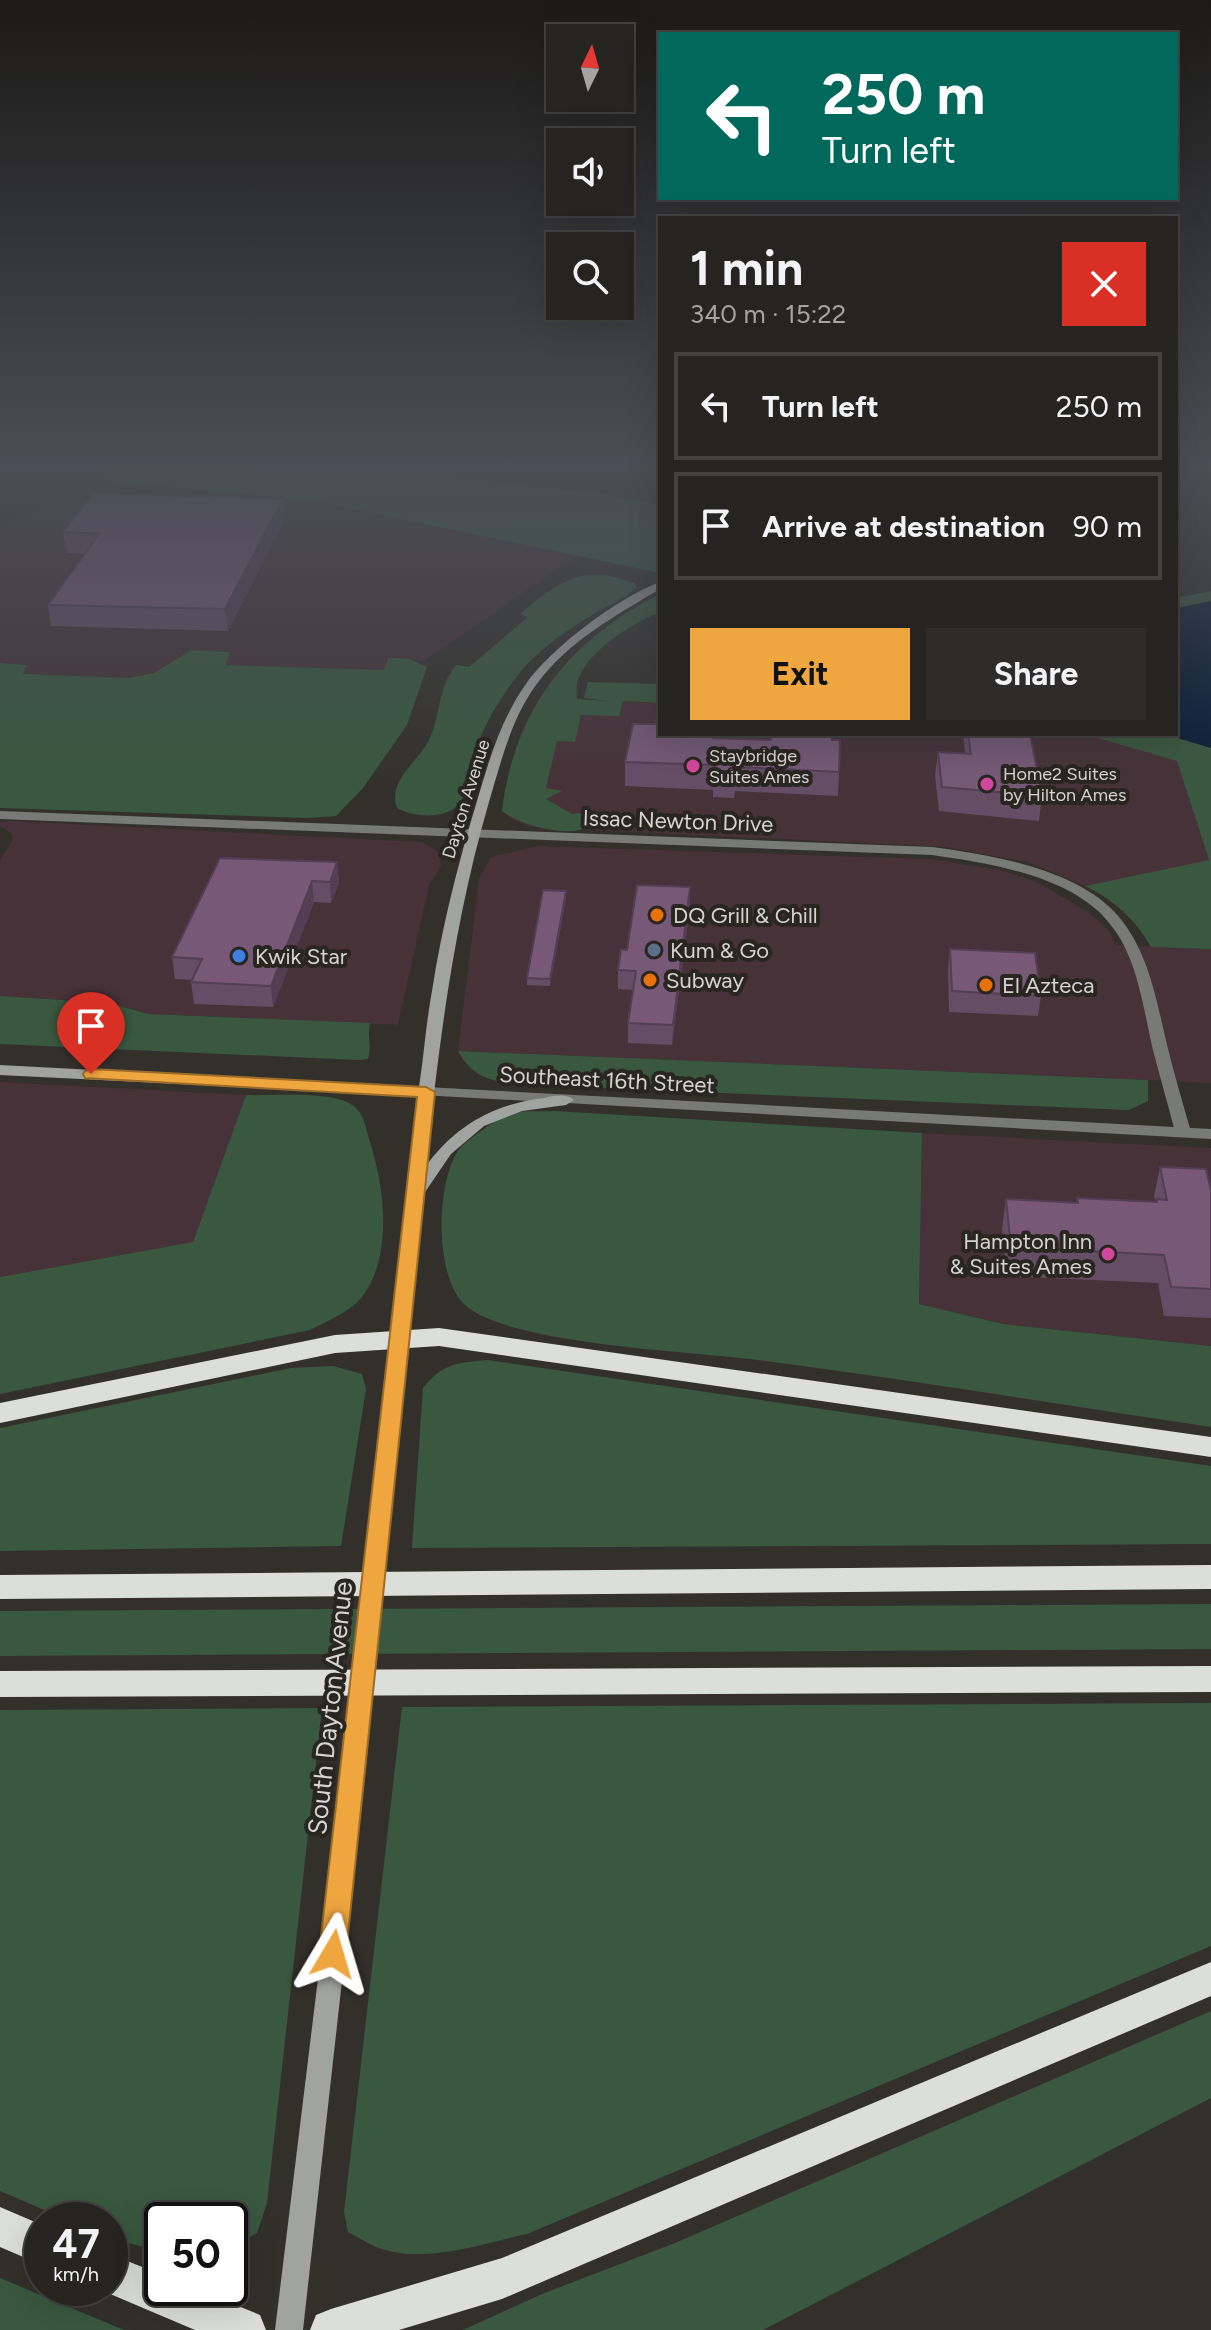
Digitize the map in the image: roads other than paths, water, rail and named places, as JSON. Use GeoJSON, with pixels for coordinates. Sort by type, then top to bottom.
{"type":"FeatureCollection","features":[{"type":"Feature","properties":{"kind":"highway"},"geometry":{"type":"LineString","coordinates":[[0,1413],[282,1353],[335,1344],[439,1337],[1211,1447]]}},
{"type":"Feature","properties":{"kind":"highway"},"geometry":{"type":"LineString","coordinates":[[0,1587],[1211,1577]]}},
{"type":"Feature","properties":{"kind":"highway"},"geometry":{"type":"LineString","coordinates":[[0,1684],[1211,1679]]}},
{"type":"Feature","properties":{"kind":"highway"},"geometry":{"type":"LineString","coordinates":[[331,2330],[502,2278],[1211,1979]]}},
{"type":"Feature","properties":{"kind":"highway"},"geometry":{"type":"LineString","coordinates":[[0,2227],[24,2237]]}},
{"type":"Feature","properties":{"kind":"highway"},"geometry":{"type":"LineString","coordinates":[[128,2281],[245,2330]]}},
{"type":"Feature","properties":{"kind":"main road","name":"Dayton Avenue"},"geometry":{"type":"LineString","coordinates":[[426,1092],[440,981],[473,833],[509,721],[532,682],[567,647],[609,616],[658,586]]}},
{"type":"Feature","properties":{"kind":"main road","name":"Southeast 16th Street"},"geometry":{"type":"LineString","coordinates":[[0,1070],[426,1092]]}},
{"type":"Feature","properties":{"kind":"main road","name":"South Dayton Avenue"},"geometry":{"type":"LineString","coordinates":[[289,2330],[355,1766],[426,1092]]}},
{"type":"Feature","properties":{"kind":"main road"},"geometry":{"type":"LineString","coordinates":[[415,1203],[430,1171],[447,1146],[478,1122],[517,1106],[566,1100]]}},
{"type":"Feature","properties":{"kind":"street","name":"Issac Newton Drive"},"geometry":{"type":"LineString","coordinates":[[0,815],[932,851],[976,857],[1037,874],[1090,899],[1112,916],[1140,967],[1183,1132]]}},
{"type":"Feature","properties":{"kind":"street","name":"Southeast 16th Street"},"geometry":{"type":"LineString","coordinates":[[426,1092],[1211,1134]]}},
{"type":"Feature","properties":{"kind":"water"},"geometry":{"type":"Polygon","coordinates":[[[1211,601],[1211,748],[1171,736],[1178,736],[1178,608],[1211,601]]]}},
{"type":"Feature","properties":{"kind":"place","name":"Staybridge Suites Ames"},"geometry":{"type":"Point","coordinates":[693,766]}},
{"type":"Feature","properties":{"kind":"place","name":"Home2 Suites by Hilton Ames"},"geometry":{"type":"Point","coordinates":[987,784]}},
{"type":"Feature","properties":{"kind":"place","name":"DQ Grill & Chill"},"geometry":{"type":"Point","coordinates":[657,915]}},
{"type":"Feature","properties":{"kind":"place","name":"Kum & Go"},"geometry":{"type":"Point","coordinates":[654,950]}},
{"type":"Feature","properties":{"kind":"place","name":"Kwik Star"},"geometry":{"type":"Point","coordinates":[239,956]}},
{"type":"Feature","properties":{"kind":"place","name":"Subway"},"geometry":{"type":"Point","coordinates":[650,980]}},
{"type":"Feature","properties":{"kind":"place","name":"El Azteca"},"geometry":{"type":"Point","coordinates":[986,985]}},
{"type":"Feature","properties":{"kind":"place","name":"Hampton Inn & Suites Ames"},"geometry":{"type":"Point","coordinates":[1108,1254]}}]}
